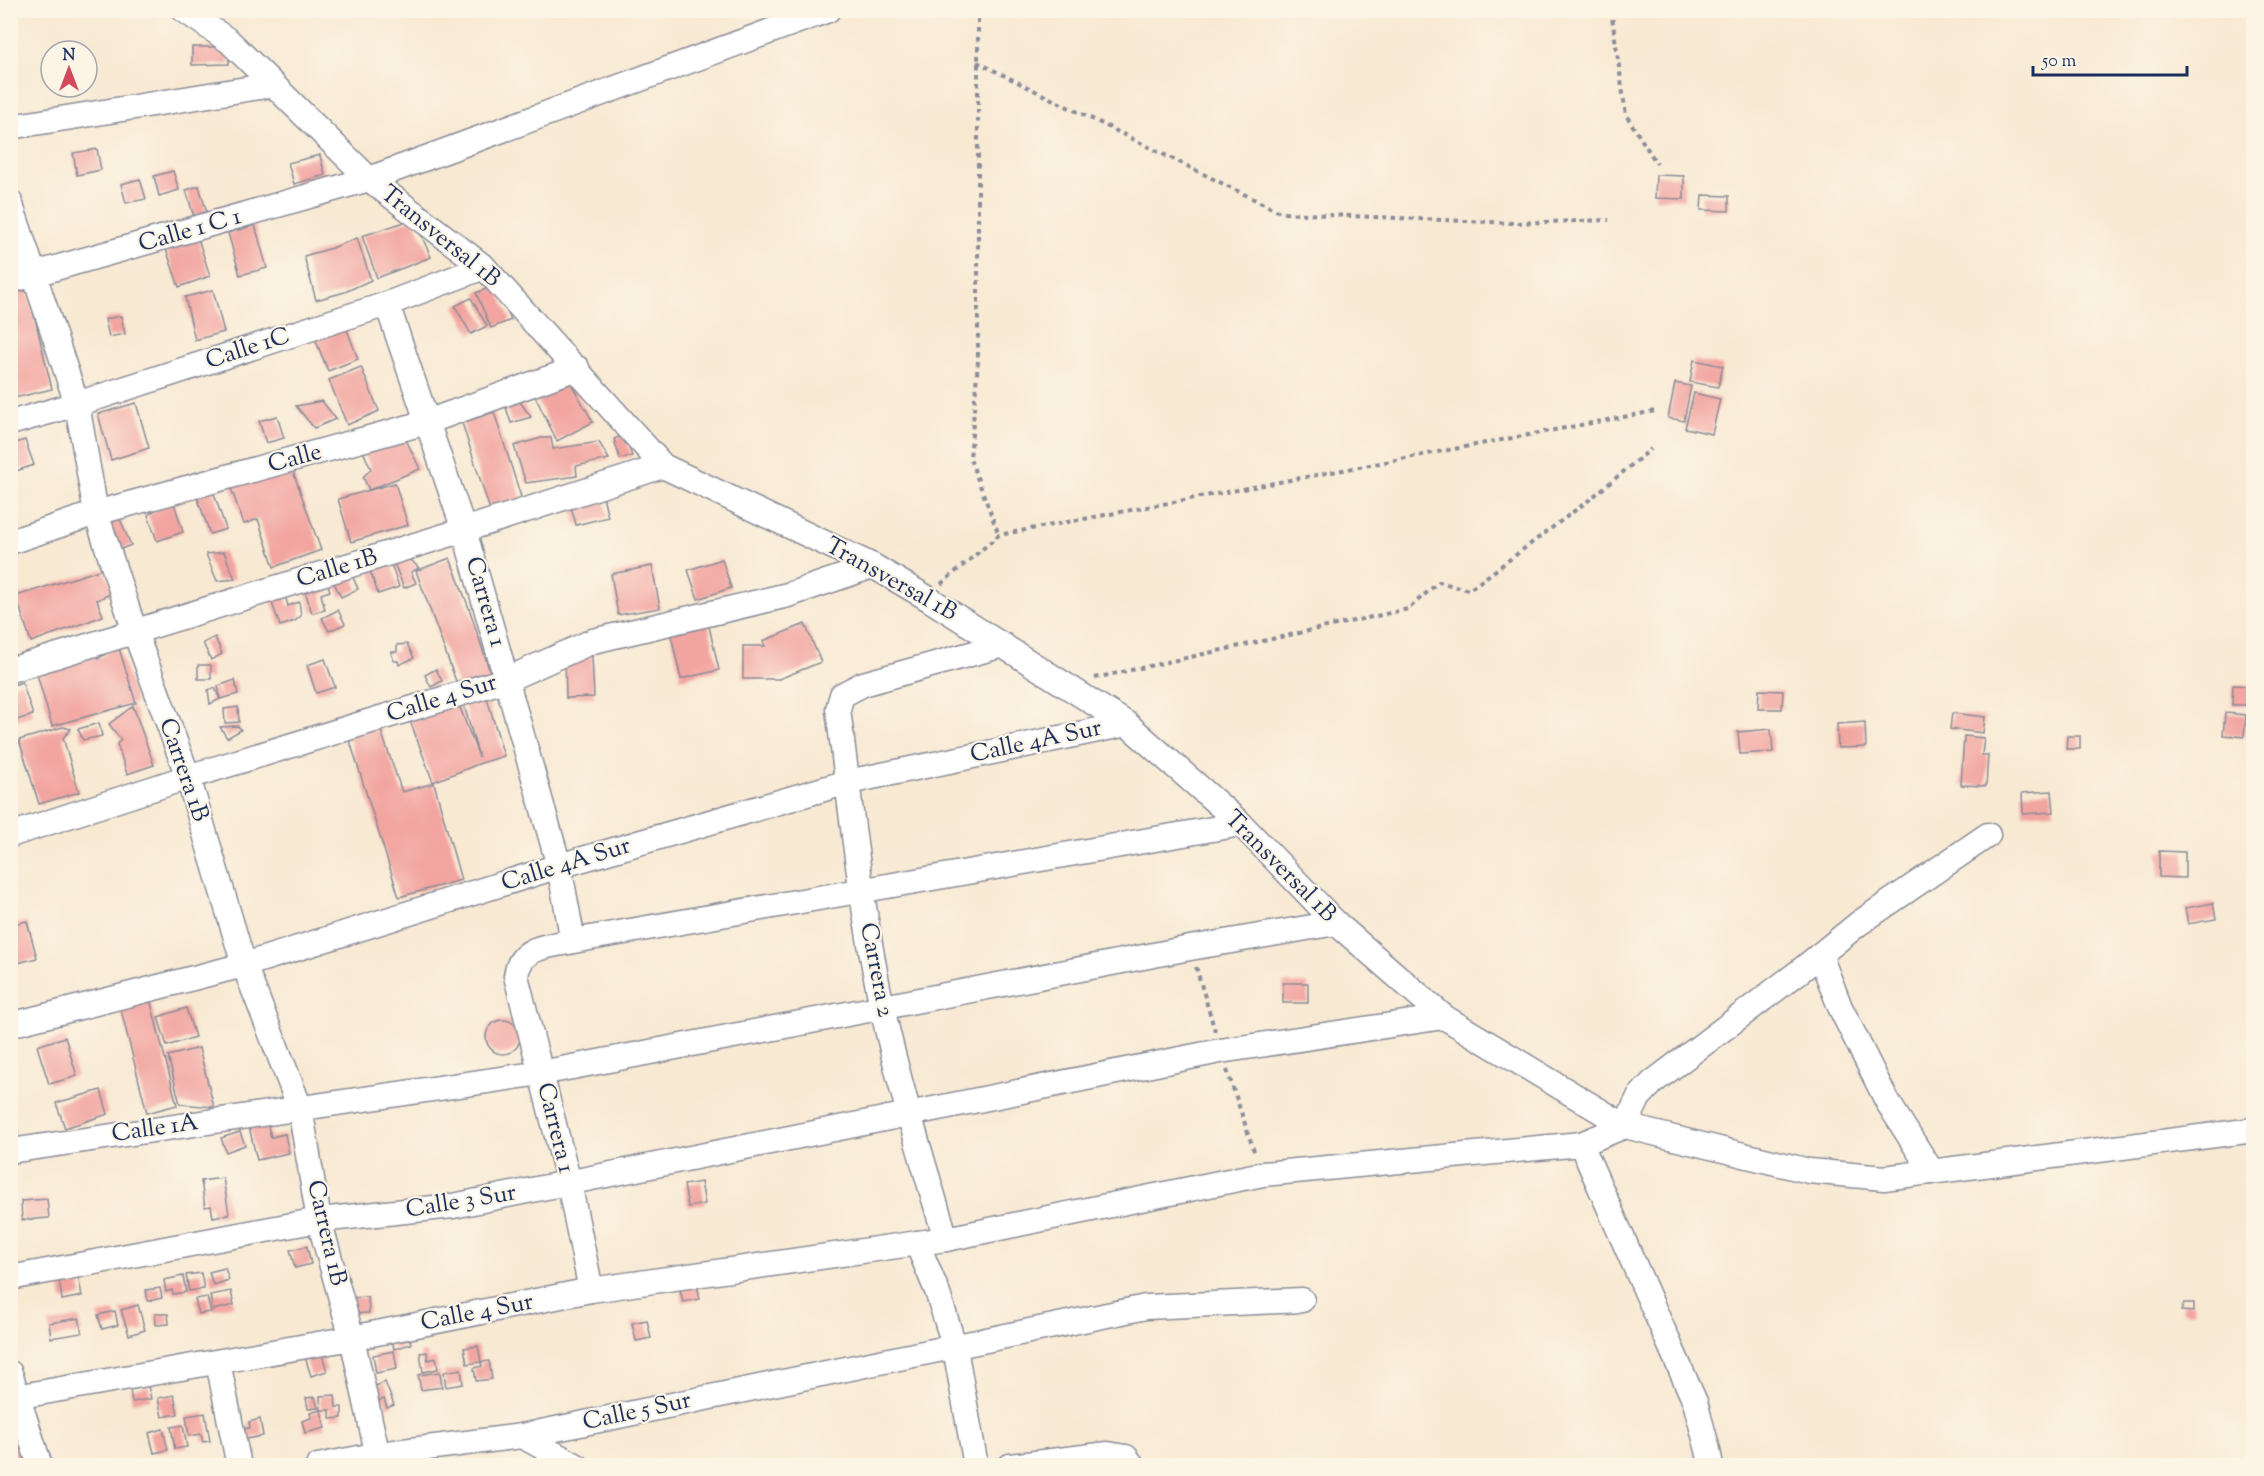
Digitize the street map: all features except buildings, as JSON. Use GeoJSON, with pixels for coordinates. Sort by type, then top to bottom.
{"type":"FeatureCollection","features":[{"type":"Feature","properties":{"kind":"street","name":"Transversal 1B"},"geometry":{"type":"LineString","coordinates":[[183,10],[229,41],[369,179],[484,267],[663,466],[873,566],[929,598],[1127,724],[1240,824],[1335,923],[1444,1017],[1625,1126],[1809,1171],[1884,1178],[2253,1130]]}},
{"type":"Feature","properties":{"kind":"street","name":"Calle 1 C 1"},"geometry":{"type":"LineString","coordinates":[[10,281],[369,179],[828,10]]}},
{"type":"Feature","properties":{"kind":"street"},"geometry":{"type":"LineString","coordinates":[[10,127],[272,85]]}},
{"type":"Feature","properties":{"kind":"street","name":"Carrera 1B"},"geometry":{"type":"LineString","coordinates":[[10,202],[77,404],[96,513],[135,632],[188,777],[244,965],[300,1108],[319,1220],[352,1338],[380,1460]]}},
{"type":"Feature","properties":{"kind":"street","name":"Calle 1C"},"geometry":{"type":"LineString","coordinates":[[10,423],[77,404],[387,304],[484,267]]}},
{"type":"Feature","properties":{"kind":"street","name":"Carrera 1"},"geometry":{"type":"LineString","coordinates":[[387,304],[464,530],[559,866],[573,940],[531,950],[517,966],[516,976],[569,1183],[591,1290]]}},
{"type":"Feature","properties":{"kind":"street","name":"Calle"},"geometry":{"type":"LineString","coordinates":[[10,542],[96,513],[427,422],[577,368]]}},
{"type":"Feature","properties":{"kind":"street","name":"Calle 1B"},"geometry":{"type":"LineString","coordinates":[[10,670],[663,466]]}},
{"type":"Feature","properties":{"kind":"street","name":"Calle 4 Sur"},"geometry":{"type":"LineString","coordinates":[[10,836],[188,777],[507,679],[593,641],[788,596],[873,566]]}},
{"type":"Feature","properties":{"kind":"street","name":"Carrera 2"},"geometry":{"type":"LineString","coordinates":[[946,1239],[909,1113],[882,1007],[861,891],[838,709],[842,695],[863,684],[1004,645]]}},
{"type":"Feature","properties":{"kind":"street","name":"Calle 4A Sur"},"geometry":{"type":"LineString","coordinates":[[10,1025],[244,965],[559,866],[848,782],[1127,724]]}},
{"type":"Feature","properties":{"kind":"street"},"geometry":{"type":"LineString","coordinates":[[573,940],[1240,824]]}},
{"type":"Feature","properties":{"kind":"street"},"geometry":{"type":"LineString","coordinates":[[1625,1126],[1639,1097],[1653,1082],[1858,924],[1988,835]]}},
{"type":"Feature","properties":{"kind":"street","name":"Calle 1A"},"geometry":{"type":"LineString","coordinates":[[10,1151],[541,1073],[1335,923]]}},
{"type":"Feature","properties":{"kind":"street"},"geometry":{"type":"LineString","coordinates":[[1820,955],[1840,1007],[1887,1101],[1932,1172]]}},
{"type":"Feature","properties":{"kind":"street","name":"Calle 3 Sur"},"geometry":{"type":"LineString","coordinates":[[10,1278],[319,1220],[453,1206],[1220,1051],[1444,1017]]}},
{"type":"Feature","properties":{"kind":"street","name":"Calle 4 Sur"},"geometry":{"type":"LineString","coordinates":[[14,1398],[352,1338],[591,1290],[946,1239],[1263,1174],[1581,1144],[1625,1126]]}},
{"type":"Feature","properties":{"kind":"street"},"geometry":{"type":"LineString","coordinates":[[1581,1144],[1695,1402],[1711,1466]]}},
{"type":"Feature","properties":{"kind":"street"},"geometry":{"type":"LineString","coordinates":[[917,1243],[937,1291],[955,1348],[976,1466]]}},
{"type":"Feature","properties":{"kind":"street","name":"Calle 5 Sur"},"geometry":{"type":"LineString","coordinates":[[318,1466],[380,1460],[522,1436],[1146,1308],[1302,1300]]}},
{"type":"Feature","properties":{"kind":"street"},"geometry":{"type":"LineString","coordinates":[[218,1362],[239,1466]]}},
{"type":"Feature","properties":{"kind":"street"},"geometry":{"type":"LineString","coordinates":[[10,1373],[14,1398],[40,1466]]}},
{"type":"Feature","properties":{"kind":"street"},"geometry":{"type":"LineString","coordinates":[[522,1436],[577,1466]]}},
{"type":"Feature","properties":{"kind":"street"},"geometry":{"type":"LineString","coordinates":[[1010,1466],[1108,1454],[1126,1457],[1133,1466]]}},
{"type":"Feature","properties":{"kind":"path"},"geometry":{"type":"LineString","coordinates":[[978,10],[978,362],[970,459],[999,535]]}},
{"type":"Feature","properties":{"kind":"path"},"geometry":{"type":"LineString","coordinates":[[1611,10],[1626,115],[1657,164]]}},
{"type":"Feature","properties":{"kind":"path"},"geometry":{"type":"LineString","coordinates":[[977,62],[1282,213],[1512,223],[1609,220]]}},
{"type":"Feature","properties":{"kind":"path"},"geometry":{"type":"LineString","coordinates":[[929,598],[945,578],[999,535],[1655,411]]}},
{"type":"Feature","properties":{"kind":"path"},"geometry":{"type":"LineString","coordinates":[[1065,684],[1408,609],[1439,582],[1469,590],[1589,500],[1651,449]]}}]}
